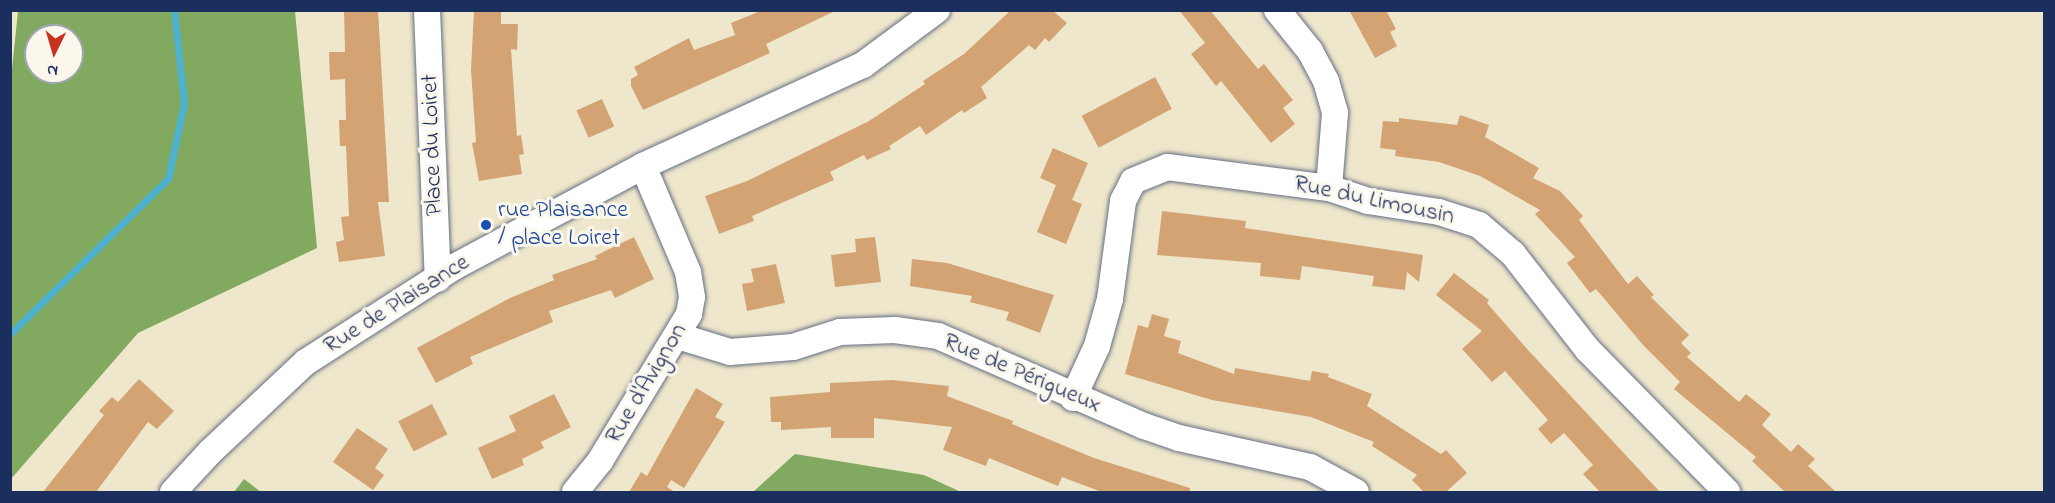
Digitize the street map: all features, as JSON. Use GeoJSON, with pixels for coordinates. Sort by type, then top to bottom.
{"type":"FeatureCollection","features":[{"type":"Feature","properties":{"kind":"street","name":"Place du Loiret"},"geometry":{"type":"LineString","coordinates":[[427,10],[438,279]]}},
{"type":"Feature","properties":{"kind":"street","name":"Rue de Plaisance"},"geometry":{"type":"LineString","coordinates":[[174,492],[210,452],[306,362],[438,279],[643,166],[863,65],[937,10]]}},
{"type":"Feature","properties":{"kind":"street"},"geometry":{"type":"LineString","coordinates":[[1277,10],[1310,51],[1326,81],[1335,113],[1329,188]]}},
{"type":"Feature","properties":{"kind":"street","name":"Rue d'Avignon"},"geometry":{"type":"LineString","coordinates":[[575,492],[600,461],[678,336],[692,297],[688,272],[643,166]]}},
{"type":"Feature","properties":{"kind":"street","name":"Rue du Limousin"},"geometry":{"type":"LineString","coordinates":[[1073,398],[1097,346],[1110,299],[1123,201],[1133,181],[1167,166],[1329,188],[1368,201],[1439,212],[1479,225],[1513,254],[1588,350],[1727,492]]}},
{"type":"Feature","properties":{"kind":"street","name":"Rue de Périgueux"},"geometry":{"type":"LineString","coordinates":[[678,336],[742,352],[793,347],[840,332],[894,330],[938,336],[1073,398],[1179,438],[1310,466],[1356,492]]}},
{"type":"Feature","properties":{"kind":"green space"},"geometry":{"type":"Polygon","coordinates":[[[18,11],[295,11],[317,248],[138,333],[11,479],[10,89],[18,11]]]}},
{"type":"Feature","properties":{"kind":"green space"},"geometry":{"type":"Polygon","coordinates":[[[795,454],[924,475],[961,492],[753,492],[795,454]]]}},
{"type":"Feature","properties":{"kind":"green space"},"geometry":{"type":"Polygon","coordinates":[[[244,479],[261,492],[234,492],[244,479]]]}},
{"type":"Feature","properties":{"kind":"building"},"geometry":{"type":"Polygon","coordinates":[[[344,10],[378,10],[389,202],[378,202],[385,256],[339,262],[336,242],[344,240],[341,217],[349,216],[346,146],[340,146],[339,120],[346,120],[345,79],[330,80],[329,52],[345,52],[344,10]]]}},
{"type":"Feature","properties":{"kind":"building"},"geometry":{"type":"Polygon","coordinates":[[[474,10],[501,10],[501,24],[518,24],[517,50],[511,49],[517,136],[521,135],[524,154],[519,155],[522,174],[479,181],[472,143],[476,142],[471,70],[474,10]]]}},
{"type":"Feature","properties":{"kind":"building"},"geometry":{"type":"Polygon","coordinates":[[[763,10],[837,10],[766,44],[770,53],[643,110],[631,86],[631,79],[638,75],[634,67],[689,38],[694,50],[735,35],[731,23],[763,10]]]}},
{"type":"Feature","properties":{"kind":"building"},"geometry":{"type":"Polygon","coordinates":[[[1011,10],[1052,10],[1067,23],[1049,42],[1045,38],[1035,50],[1029,45],[981,87],[987,98],[964,113],[962,110],[926,135],[920,126],[889,146],[891,149],[867,160],[864,155],[830,172],[834,180],[752,216],[754,221],[719,234],[705,196],[747,181],[869,121],[925,84],[923,81],[964,54],[1011,10]]]}},
{"type":"Feature","properties":{"kind":"building"},"geometry":{"type":"Polygon","coordinates":[[[1179,10],[1210,10],[1258,69],[1264,64],[1293,100],[1283,108],[1295,124],[1271,143],[1221,81],[1216,86],[1191,54],[1205,43],[1179,10]]]}},
{"type":"Feature","properties":{"kind":"building"},"geometry":{"type":"Polygon","coordinates":[[[1349,10],[1386,10],[1396,29],[1390,32],[1397,46],[1375,58],[1349,10]]]}},
{"type":"Feature","properties":{"kind":"building"},"geometry":{"type":"Polygon","coordinates":[[[1155,77],[1172,109],[1099,148],[1082,116],[1155,77]]]}},
{"type":"Feature","properties":{"kind":"building"},"geometry":{"type":"Polygon","coordinates":[[[602,99],[614,126],[589,138],[576,110],[602,99]]]}},
{"type":"Feature","properties":{"kind":"building"},"geometry":{"type":"Polygon","coordinates":[[[1460,115],[1489,125],[1485,137],[1539,168],[1533,178],[1560,191],[1583,216],[1579,220],[1628,284],[1637,276],[1654,295],[1651,297],[1689,335],[1681,343],[1691,353],[1687,357],[1739,402],[1746,394],[1771,414],[1762,425],[1791,452],[1798,444],[1815,459],[1808,466],[1836,492],[1785,492],[1752,461],[1756,457],[1674,389],[1680,382],[1643,345],[1596,289],[1590,293],[1567,263],[1575,257],[1535,214],[1540,210],[1480,176],[1439,162],[1395,156],[1396,150],[1380,148],[1383,121],[1399,122],[1399,118],[1457,125],[1460,115]]]}},
{"type":"Feature","properties":{"kind":"building"},"geometry":{"type":"Polygon","coordinates":[[[1053,148],[1088,163],[1072,200],[1082,204],[1066,244],[1037,232],[1056,185],[1040,178],[1053,148]]]}},
{"type":"Feature","properties":{"kind":"building"},"geometry":{"type":"Polygon","coordinates":[[[1162,211],[1246,221],[1245,228],[1423,255],[1419,282],[1407,272],[1405,290],[1372,286],[1374,276],[1302,266],[1300,280],[1260,276],[1261,263],[1157,255],[1162,211]]]}},
{"type":"Feature","properties":{"kind":"building"},"geometry":{"type":"Polygon","coordinates":[[[634,237],[654,279],[615,298],[611,290],[549,311],[553,322],[470,357],[473,364],[436,383],[417,348],[510,298],[554,280],[552,275],[597,259],[595,256],[634,237]]]}},
{"type":"Feature","properties":{"kind":"building"},"geometry":{"type":"Polygon","coordinates":[[[875,237],[881,282],[835,287],[831,255],[856,252],[855,239],[875,237]]]}},
{"type":"Feature","properties":{"kind":"building"},"geometry":{"type":"Polygon","coordinates":[[[912,259],[947,263],[1054,295],[1040,333],[1006,320],[1009,312],[970,302],[972,296],[910,286],[912,259]]]}},
{"type":"Feature","properties":{"kind":"building"},"geometry":{"type":"Polygon","coordinates":[[[776,264],[785,303],[747,311],[742,284],[754,282],[751,269],[776,264]]]}},
{"type":"Feature","properties":{"kind":"building"},"geometry":{"type":"Polygon","coordinates":[[[1454,273],[1489,300],[1487,303],[1528,350],[1660,492],[1600,492],[1583,474],[1593,465],[1564,433],[1551,444],[1538,429],[1548,420],[1505,371],[1492,382],[1462,349],[1482,331],[1436,295],[1454,273]]]}},
{"type":"Feature","properties":{"kind":"building"},"geometry":{"type":"Polygon","coordinates":[[[1152,314],[1169,319],[1164,336],[1181,341],[1178,353],[1234,374],[1235,368],[1310,381],[1312,371],[1329,374],[1328,377],[1372,394],[1367,406],[1441,454],[1446,450],[1467,473],[1446,492],[1424,492],[1412,480],[1417,475],[1372,446],[1374,442],[1311,417],[1212,400],[1125,374],[1138,325],[1148,328],[1152,314]]]}},
{"type":"Feature","properties":{"kind":"building"},"geometry":{"type":"Polygon","coordinates":[[[139,379],[174,411],[157,429],[148,422],[96,492],[43,492],[104,415],[99,411],[112,397],[118,402],[139,379]]]}},
{"type":"Feature","properties":{"kind":"building"},"geometry":{"type":"Polygon","coordinates":[[[892,380],[949,386],[947,396],[1013,421],[1012,424],[1094,458],[1190,488],[1190,492],[1102,492],[1062,477],[1058,486],[989,458],[986,466],[943,450],[952,427],[874,418],[874,438],[831,438],[831,427],[781,430],[781,422],[771,422],[770,397],[830,392],[830,383],[892,380]]]}},
{"type":"Feature","properties":{"kind":"building"},"geometry":{"type":"Polygon","coordinates":[[[696,388],[723,404],[715,417],[725,422],[684,488],[671,480],[667,487],[675,492],[629,492],[641,472],[647,476],[696,388]]]}},
{"type":"Feature","properties":{"kind":"building"},"geometry":{"type":"Polygon","coordinates":[[[554,394],[571,427],[541,442],[544,448],[522,459],[524,465],[492,479],[478,448],[516,431],[509,416],[554,394]]]}},
{"type":"Feature","properties":{"kind":"building"},"geometry":{"type":"Polygon","coordinates":[[[432,404],[447,434],[414,452],[398,421],[432,404]]]}},
{"type":"Feature","properties":{"kind":"building"},"geometry":{"type":"Polygon","coordinates":[[[357,428],[388,449],[375,468],[384,475],[373,490],[333,462],[357,428]]]}},
{"type":"Feature","properties":{"kind":"waterway"},"geometry":{"type":"LineString","coordinates":[[10,334],[168,179],[184,103],[174,10]]}},
{"type":"Feature","properties":{"kind":"place","name":"rue Plaisance / place Loiret"},"geometry":{"type":"Point","coordinates":[486,225]}}]}
